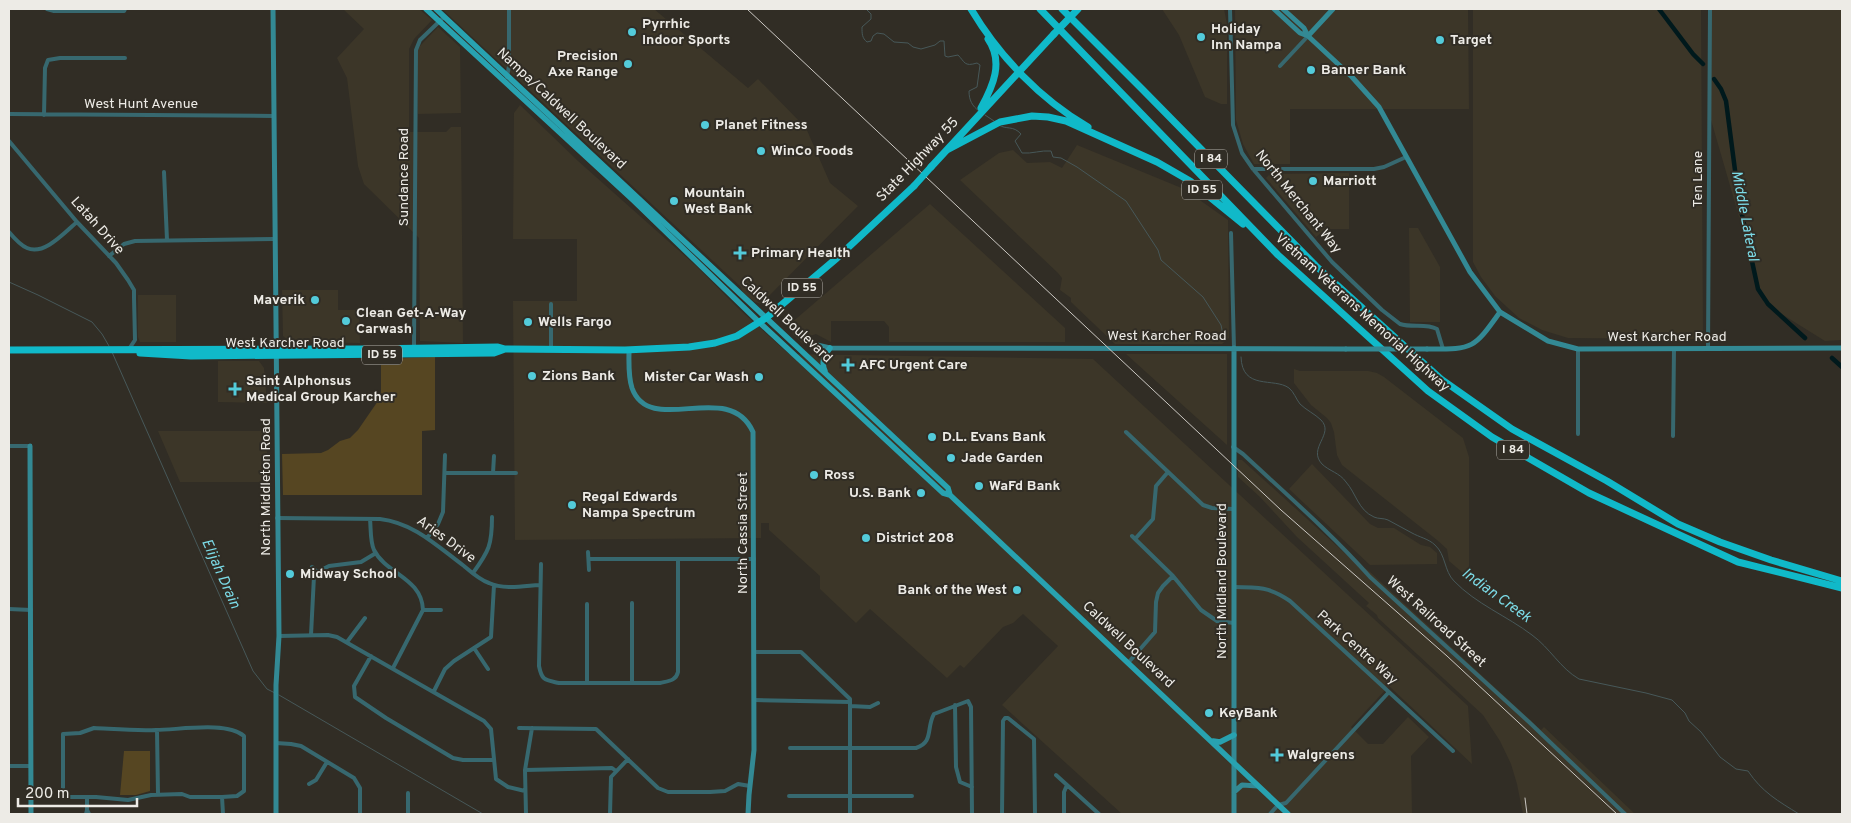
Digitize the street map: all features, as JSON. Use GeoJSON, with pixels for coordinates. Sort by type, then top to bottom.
{"type":"FeatureCollection","features":[{"type":"Feature","properties":{"kind":"highway"},"geometry":{"type":"LineString","coordinates":[[970,9],[990,42],[996,63],[993,84],[976,118]]}},
{"type":"Feature","properties":{"kind":"highway"},"geometry":{"type":"LineString","coordinates":[[970,9],[985,32],[1026,80],[1062,110],[1086,126],[1157,162]]}},
{"type":"Feature","properties":{"kind":"highway","name":"Vietnam Veterans Memorial Highway"},"geometry":{"type":"LineString","coordinates":[[1040,9],[1278,255],[1428,392],[1492,437],[1590,493],[1738,562],[1842,588]]}},
{"type":"Feature","properties":{"kind":"highway","name":"Vietnam Veterans Memorial Highway"},"geometry":{"type":"LineString","coordinates":[[1062,9],[1316,266],[1441,379],[1512,429],[1678,524],[1720,542],[1771,560],[1842,581]]}},
{"type":"Feature","properties":{"kind":"highway","name":"State Highway 55"},"geometry":{"type":"LineString","coordinates":[[763,320],[837,258],[914,186],[1078,9]]}},
{"type":"Feature","properties":{"kind":"highway","name":"ID 55"},"geometry":{"type":"LineString","coordinates":[[947,150],[1000,122],[1032,116],[1066,121],[1157,162],[1190,181],[1278,255]]}},
{"type":"Feature","properties":{"kind":"highway","name":"West Karcher Road"},"geometry":{"type":"LineString","coordinates":[[125,350],[130,353],[181,356],[498,346],[505,349],[629,350],[708,345],[737,336],[763,320]]}},
{"type":"Feature","properties":{"kind":"highway","name":"West Karcher Road"},"geometry":{"type":"LineString","coordinates":[[9,350],[101,351],[144,349],[488,353],[505,349]]}},
{"type":"Feature","properties":{"kind":"main road"},"geometry":{"type":"LineString","coordinates":[[426,9],[442,19]]}},
{"type":"Feature","properties":{"kind":"main road","name":"Nampa/Caldwell Boulevard"},"geometry":{"type":"LineString","coordinates":[[436,9],[442,19],[668,228]]}},
{"type":"Feature","properties":{"kind":"main road","name":"Caldwell Boulevard"},"geometry":{"type":"LineString","coordinates":[[668,228],[943,494],[950,495]]}},
{"type":"Feature","properties":{"kind":"main road","name":"Caldwell Boulevard"},"geometry":{"type":"LineString","coordinates":[[763,320],[827,375],[948,488],[950,495],[1212,740],[1288,814]]}},
{"type":"Feature","properties":{"kind":"main road"},"geometry":{"type":"LineString","coordinates":[[827,375],[823,366],[824,358],[830,348]]}},
{"type":"Feature","properties":{"kind":"main road"},"geometry":{"type":"LineString","coordinates":[[1212,740],[1220,742],[1234,736]]}},
{"type":"Feature","properties":{"kind":"street"},"geometry":{"type":"LineString","coordinates":[[47,9],[62,11],[125,10]]}},
{"type":"Feature","properties":{"kind":"street","name":"North Middleton Road"},"geometry":{"type":"LineString","coordinates":[[273,9],[279,636],[276,685],[276,814]]}},
{"type":"Feature","properties":{"kind":"street"},"geometry":{"type":"LineString","coordinates":[[506,79],[509,66],[509,9]]}},
{"type":"Feature","properties":{"kind":"street","name":"North Merchant Way"},"geometry":{"type":"LineString","coordinates":[[1230,9],[1232,125],[1242,152],[1253,169],[1346,276],[1400,324],[1406,326],[1432,326],[1437,329],[1443,349]]}},
{"type":"Feature","properties":{"kind":"street","name":"West Karcher Road"},"geometry":{"type":"LineString","coordinates":[[1274,9],[1300,32],[1308,36],[1379,107],[1470,272],[1500,312],[1548,341],[1578,349],[1842,348]]}},
{"type":"Feature","properties":{"kind":"street","name":"West Karcher Road"},"geometry":{"type":"LineString","coordinates":[[1283,9],[1304,28],[1308,36]]}},
{"type":"Feature","properties":{"kind":"street"},"geometry":{"type":"LineString","coordinates":[[1280,66],[1333,9]]}},
{"type":"Feature","properties":{"kind":"street","name":"Ten Lane"},"geometry":{"type":"LineString","coordinates":[[1708,350],[1710,9]]}},
{"type":"Feature","properties":{"kind":"street","name":"Sundance Road"},"geometry":{"type":"LineString","coordinates":[[414,348],[416,50],[420,40],[442,19]]}},
{"type":"Feature","properties":{"kind":"street"},"geometry":{"type":"LineString","coordinates":[[44,115],[45,68],[48,60],[60,58],[125,58]]}},
{"type":"Feature","properties":{"kind":"street","name":"West Hunt Avenue"},"geometry":{"type":"LineString","coordinates":[[9,114],[274,116]]}},
{"type":"Feature","properties":{"kind":"street","name":"Latah Drive"},"geometry":{"type":"LineString","coordinates":[[9,141],[128,280],[134,290],[135,340]]}},
{"type":"Feature","properties":{"kind":"street"},"geometry":{"type":"LineString","coordinates":[[1253,169],[1374,169],[1384,167],[1406,157]]}},
{"type":"Feature","properties":{"kind":"street"},"geometry":{"type":"LineString","coordinates":[[164,172],[167,240]]}},
{"type":"Feature","properties":{"kind":"street"},"geometry":{"type":"LineString","coordinates":[[9,232],[23,246],[31,250],[38,250],[51,243],[77,222]]}},
{"type":"Feature","properties":{"kind":"street"},"geometry":{"type":"LineString","coordinates":[[1231,233],[1234,348]]}},
{"type":"Feature","properties":{"kind":"street"},"geometry":{"type":"LineString","coordinates":[[109,256],[129,242],[274,239]]}},
{"type":"Feature","properties":{"kind":"street"},"geometry":{"type":"LineString","coordinates":[[551,304],[551,349]]}},
{"type":"Feature","properties":{"kind":"street","name":"West Karcher Road"},"geometry":{"type":"LineString","coordinates":[[817,345],[830,348],[1461,349],[1477,342],[1500,312]]}},
{"type":"Feature","properties":{"kind":"street"},"geometry":{"type":"LineString","coordinates":[[125,350],[135,340],[144,349]]}},
{"type":"Feature","properties":{"kind":"street","name":"North Midland Boulevard"},"geometry":{"type":"LineString","coordinates":[[1234,348],[1232,447],[1234,467],[1234,814]]}},
{"type":"Feature","properties":{"kind":"street"},"geometry":{"type":"LineString","coordinates":[[1578,349],[1578,434]]}},
{"type":"Feature","properties":{"kind":"street"},"geometry":{"type":"LineString","coordinates":[[1673,436],[1674,349]]}},
{"type":"Feature","properties":{"kind":"street","name":"North Cassia Street"},"geometry":{"type":"LineString","coordinates":[[629,350],[629,376],[632,388],[642,403],[661,409],[729,409],[742,416],[750,426],[754,440],[754,750],[748,814]]}},
{"type":"Feature","properties":{"kind":"street"},"geometry":{"type":"LineString","coordinates":[[1126,432],[1203,505],[1212,508],[1234,509]]}},
{"type":"Feature","properties":{"kind":"street"},"geometry":{"type":"LineString","coordinates":[[9,446],[30,446],[31,814]]}},
{"type":"Feature","properties":{"kind":"street","name":"West Railroad Street"},"geometry":{"type":"LineString","coordinates":[[1232,447],[1243,454],[1355,559],[1370,577],[1529,722],[1625,814]]}},
{"type":"Feature","properties":{"kind":"street"},"geometry":{"type":"LineString","coordinates":[[427,538],[438,524],[443,512],[445,455]]}},
{"type":"Feature","properties":{"kind":"street"},"geometry":{"type":"LineString","coordinates":[[493,473],[494,456]]}},
{"type":"Feature","properties":{"kind":"street"},"geometry":{"type":"LineString","coordinates":[[1168,472],[1156,486],[1153,519],[1134,537],[1208,615],[1217,621],[1234,623]]}},
{"type":"Feature","properties":{"kind":"street"},"geometry":{"type":"LineString","coordinates":[[445,473],[516,473]]}},
{"type":"Feature","properties":{"kind":"street"},"geometry":{"type":"LineString","coordinates":[[473,573],[490,548],[492,517]]}},
{"type":"Feature","properties":{"kind":"street","name":"Aries Drive"},"geometry":{"type":"LineString","coordinates":[[277,518],[395,521],[406,525],[427,538],[489,583],[502,586],[540,585]]}},
{"type":"Feature","properties":{"kind":"street"},"geometry":{"type":"LineString","coordinates":[[370,519],[372,539],[376,553],[418,590],[422,596],[424,610],[393,668]]}},
{"type":"Feature","properties":{"kind":"street"},"geometry":{"type":"LineString","coordinates":[[588,552],[589,570]]}},
{"type":"Feature","properties":{"kind":"street"},"geometry":{"type":"LineString","coordinates":[[311,635],[314,576],[317,572],[329,566],[361,562],[376,553]]}},
{"type":"Feature","properties":{"kind":"street"},"geometry":{"type":"LineString","coordinates":[[589,559],[754,559]]}},
{"type":"Feature","properties":{"kind":"street"},"geometry":{"type":"LineString","coordinates":[[541,564],[539,666],[542,677],[545,680],[559,684],[660,683],[673,680],[677,677],[678,672],[678,559]]}},
{"type":"Feature","properties":{"kind":"street"},"geometry":{"type":"LineString","coordinates":[[312,567],[317,572]]}},
{"type":"Feature","properties":{"kind":"street"},"geometry":{"type":"LineString","coordinates":[[1128,663],[1152,638],[1155,632],[1157,597],[1163,586],[1172,576]]}},
{"type":"Feature","properties":{"kind":"street"},"geometry":{"type":"LineString","coordinates":[[434,691],[445,669],[491,637],[494,585]]}},
{"type":"Feature","properties":{"kind":"street","name":"Park Centre Way"},"geometry":{"type":"LineString","coordinates":[[1234,587],[1261,588],[1274,590],[1281,594],[1453,751]]}},
{"type":"Feature","properties":{"kind":"street"},"geometry":{"type":"LineString","coordinates":[[632,603],[632,683]]}},
{"type":"Feature","properties":{"kind":"street"},"geometry":{"type":"LineString","coordinates":[[586,604],[587,683]]}},
{"type":"Feature","properties":{"kind":"street"},"geometry":{"type":"LineString","coordinates":[[9,609],[31,610]]}},
{"type":"Feature","properties":{"kind":"street"},"geometry":{"type":"LineString","coordinates":[[424,610],[441,610]]}},
{"type":"Feature","properties":{"kind":"street"},"geometry":{"type":"LineString","coordinates":[[347,642],[365,618]]}},
{"type":"Feature","properties":{"kind":"street"},"geometry":{"type":"LineString","coordinates":[[279,636],[337,636],[434,691],[489,725],[496,779],[500,783],[525,791]]}},
{"type":"Feature","properties":{"kind":"street"},"geometry":{"type":"LineString","coordinates":[[474,648],[488,669]]}},
{"type":"Feature","properties":{"kind":"street"},"geometry":{"type":"LineString","coordinates":[[754,652],[801,652],[846,695],[850,704],[850,814]]}},
{"type":"Feature","properties":{"kind":"street"},"geometry":{"type":"LineString","coordinates":[[371,656],[354,686],[355,697],[453,758],[463,760],[494,760]]}},
{"type":"Feature","properties":{"kind":"street"},"geometry":{"type":"LineString","coordinates":[[1270,814],[1278,805],[1286,803],[1389,692]]}},
{"type":"Feature","properties":{"kind":"street"},"geometry":{"type":"LineString","coordinates":[[754,700],[870,706],[878,703]]}},
{"type":"Feature","properties":{"kind":"street"},"geometry":{"type":"LineString","coordinates":[[790,748],[916,748],[924,745],[928,740],[930,721],[934,714],[968,701],[971,707],[972,814]]}},
{"type":"Feature","properties":{"kind":"street"},"geometry":{"type":"LineString","coordinates":[[955,705],[957,776],[960,782],[972,787]]}},
{"type":"Feature","properties":{"kind":"street"},"geometry":{"type":"LineString","coordinates":[[1002,814],[1003,721],[1005,718],[1008,718],[1034,739],[1035,814]]}},
{"type":"Feature","properties":{"kind":"street"},"geometry":{"type":"LineString","coordinates":[[489,725],[493,720]]}},
{"type":"Feature","properties":{"kind":"street"},"geometry":{"type":"LineString","coordinates":[[94,728],[158,730],[222,728],[240,732],[244,736],[244,791],[237,796],[190,797],[182,794],[158,794],[128,800],[87,797],[63,797],[63,734],[80,733],[94,728]]}},
{"type":"Feature","properties":{"kind":"street"},"geometry":{"type":"LineString","coordinates":[[519,728],[596,729],[658,788],[668,792],[720,792],[736,785],[750,786]]}},
{"type":"Feature","properties":{"kind":"street"},"geometry":{"type":"LineString","coordinates":[[526,814],[525,770],[532,728]]}},
{"type":"Feature","properties":{"kind":"street"},"geometry":{"type":"LineString","coordinates":[[158,730],[158,794]]}},
{"type":"Feature","properties":{"kind":"street"},"geometry":{"type":"LineString","coordinates":[[276,743],[301,746],[354,778],[359,783],[360,788],[360,814]]}},
{"type":"Feature","properties":{"kind":"street"},"geometry":{"type":"LineString","coordinates":[[610,814],[610,780],[628,759]]}},
{"type":"Feature","properties":{"kind":"street"},"geometry":{"type":"LineString","coordinates":[[309,784],[316,780],[326,762]]}},
{"type":"Feature","properties":{"kind":"street"},"geometry":{"type":"LineString","coordinates":[[9,766],[31,766]]}},
{"type":"Feature","properties":{"kind":"street"},"geometry":{"type":"LineString","coordinates":[[525,770],[612,768],[616,771]]}},
{"type":"Feature","properties":{"kind":"street"},"geometry":{"type":"LineString","coordinates":[[1056,775],[1099,814]]}},
{"type":"Feature","properties":{"kind":"street"},"geometry":{"type":"LineString","coordinates":[[1064,814],[1064,792],[1067,785]]}},
{"type":"Feature","properties":{"kind":"street"},"geometry":{"type":"LineString","coordinates":[[1234,792],[1242,785],[1258,786]]}},
{"type":"Feature","properties":{"kind":"street"},"geometry":{"type":"LineString","coordinates":[[408,793],[408,814]]}},
{"type":"Feature","properties":{"kind":"street"},"geometry":{"type":"LineString","coordinates":[[789,796],[912,796]]}},
{"type":"Feature","properties":{"kind":"street"},"geometry":{"type":"LineString","coordinates":[[87,797],[88,813]]}},
{"type":"Feature","properties":{"kind":"street"},"geometry":{"type":"LineString","coordinates":[[222,797],[222,813]]}},
{"type":"Feature","properties":{"kind":"shaded area"},"geometry":{"type":"Polygon","coordinates":[[[343,9],[419,9],[432,20],[414,39],[409,49],[409,132],[446,132],[451,127],[461,127],[463,343],[420,341],[419,238],[364,184],[358,166],[347,78],[337,58],[364,29],[343,9]]]}},
{"type":"Feature","properties":{"kind":"shaded area"},"geometry":{"type":"Polygon","coordinates":[[[442,9],[654,9],[748,88],[758,79],[806,128],[830,183],[858,206],[761,304],[755,302],[743,293],[741,287],[442,9]]]}},
{"type":"Feature","properties":{"kind":"shaded area"},"geometry":{"type":"Polygon","coordinates":[[[1162,9],[1224,9],[1227,24],[1227,104],[1221,104],[1205,97],[1179,35],[1162,9]]]}},
{"type":"Feature","properties":{"kind":"shaded area"},"geometry":{"type":"Polygon","coordinates":[[[1235,9],[1468,9],[1469,109],[1290,109],[1290,164],[1254,164],[1243,144],[1236,120],[1235,9]]]}},
{"type":"Feature","properties":{"kind":"shaded area"},"geometry":{"type":"Polygon","coordinates":[[[1473,9],[1701,9],[1703,339],[1568,338],[1542,330],[1519,318],[1495,296],[1481,277],[1473,262],[1473,9]]]}},
{"type":"Feature","properties":{"kind":"shaded area"},"geometry":{"type":"Polygon","coordinates":[[[1710,9],[1842,9],[1842,340],[1825,341],[1764,303],[1709,113],[1710,9]]]}},
{"type":"Feature","properties":{"kind":"shaded area"},"geometry":{"type":"Polygon","coordinates":[[[438,27],[460,47],[461,113],[418,114],[418,50],[438,27]]]}},
{"type":"Feature","properties":{"kind":"shaded area"},"geometry":{"type":"Polygon","coordinates":[[[520,105],[578,161],[695,265],[740,310],[789,354],[1093,359],[1468,706],[1472,764],[1389,686],[1351,727],[1368,744],[1383,744],[1408,717],[1429,737],[1411,756],[1412,814],[1122,814],[1002,705],[1058,646],[1023,614],[1013,623],[1003,627],[964,668],[960,665],[947,678],[870,609],[856,623],[820,589],[820,576],[769,530],[769,523],[761,523],[761,538],[515,540],[513,301],[577,301],[577,239],[513,239],[514,113],[520,105]]]}},
{"type":"Feature","properties":{"kind":"shaded area"},"geometry":{"type":"Polygon","coordinates":[[[1077,145],[1184,189],[1228,220],[1229,338],[1222,344],[1115,344],[1071,302],[1071,298],[1060,290],[1062,278],[1058,273],[960,180],[999,153],[1013,150],[1027,163],[1050,162],[1062,168],[1077,145]]]}},
{"type":"Feature","properties":{"kind":"shaded area"},"geometry":{"type":"Polygon","coordinates":[[[1349,173],[1349,229],[1327,229],[1316,237],[1266,178],[1270,174],[1349,173]]]}},
{"type":"Feature","properties":{"kind":"shaded area"},"geometry":{"type":"Polygon","coordinates":[[[930,204],[1065,328],[1065,342],[889,342],[889,327],[884,321],[831,321],[831,342],[816,334],[810,336],[803,344],[793,335],[790,324],[930,204]]]}},
{"type":"Feature","properties":{"kind":"shaded area"},"geometry":{"type":"Polygon","coordinates":[[[1409,228],[1418,228],[1440,267],[1440,322],[1410,322],[1409,228]]]}},
{"type":"Feature","properties":{"kind":"shaded area"},"geometry":{"type":"Polygon","coordinates":[[[282,290],[338,290],[338,310],[359,310],[360,343],[290,342],[283,336],[282,290]]]}},
{"type":"Feature","properties":{"kind":"shaded area"},"geometry":{"type":"Polygon","coordinates":[[[138,295],[176,295],[176,342],[140,342],[138,337],[138,295]]]}},
{"type":"Feature","properties":{"kind":"shaded area"},"geometry":{"type":"Polygon","coordinates":[[[1126,354],[1227,354],[1227,445],[1126,354]]]}},
{"type":"Feature","properties":{"kind":"shaded area"},"geometry":{"type":"Polygon","coordinates":[[[435,357],[435,430],[422,431],[422,495],[283,495],[282,454],[321,453],[340,441],[350,438],[358,430],[380,398],[381,359],[435,357]]]}},
{"type":"Feature","properties":{"kind":"shaded area"},"geometry":{"type":"Polygon","coordinates":[[[218,361],[259,361],[264,368],[267,403],[218,402],[218,361]]]}},
{"type":"Feature","properties":{"kind":"shaded area"},"geometry":{"type":"Polygon","coordinates":[[[1294,369],[1300,371],[1368,371],[1377,373],[1463,438],[1469,457],[1469,578],[1449,561],[1447,549],[1437,540],[1342,465],[1337,455],[1331,423],[1311,405],[1294,383],[1294,369]]]}},
{"type":"Feature","properties":{"kind":"shaded area"},"geometry":{"type":"Polygon","coordinates":[[[158,431],[267,431],[267,482],[180,482],[158,431]]]}},
{"type":"Feature","properties":{"kind":"shaded area"},"geometry":{"type":"Polygon","coordinates":[[[1238,460],[1242,460],[1348,556],[1369,571],[1541,730],[1544,727],[1635,814],[1523,814],[1511,764],[1500,741],[1483,715],[1378,618],[1366,606],[1369,603],[1297,537],[1260,497],[1238,477],[1238,460]]]}},
{"type":"Feature","properties":{"kind":"shaded area"},"geometry":{"type":"Polygon","coordinates":[[[1312,464],[1370,524],[1378,528],[1394,528],[1421,545],[1430,547],[1437,553],[1437,564],[1370,565],[1289,489],[1312,464]]]}},
{"type":"Feature","properties":{"kind":"shaded area"},"geometry":{"type":"Polygon","coordinates":[[[124,751],[150,751],[150,791],[136,795],[120,795],[124,751]]]}},
{"type":"Feature","properties":{"kind":"waterway","name":"Indian Creek"},"geometry":{"type":"LineString","coordinates":[[866,9],[871,14],[871,19],[862,27],[863,36],[867,42],[871,41],[877,33],[884,34],[894,42],[908,43],[913,47],[921,49],[944,41],[945,56],[958,55],[967,64],[977,63],[980,65],[977,87],[969,91],[971,102],[979,111]]}},
{"type":"Feature","properties":{"kind":"waterway","name":"Middle Lateral"},"geometry":{"type":"LineString","coordinates":[[1659,9],[1693,54],[1703,64]]}},
{"type":"Feature","properties":{"kind":"waterway","name":"Middle Lateral"},"geometry":{"type":"LineString","coordinates":[[1714,79],[1726,101],[1739,201],[1758,289],[1768,304],[1805,338]]}},
{"type":"Feature","properties":{"kind":"waterway","name":"Indian Creek"},"geometry":{"type":"LineString","coordinates":[[985,115],[994,121]]}},
{"type":"Feature","properties":{"kind":"waterway","name":"Indian Creek"},"geometry":{"type":"LineString","coordinates":[[999,125],[1018,131],[1021,134],[1015,141],[1022,153],[1051,151],[1053,157],[1061,158],[1077,167],[1126,201],[1158,250],[1161,260],[1203,297],[1221,325],[1224,339]]}},
{"type":"Feature","properties":{"kind":"waterway","name":"Elijah Drain"},"geometry":{"type":"LineString","coordinates":[[9,282],[92,322],[109,346]]}},
{"type":"Feature","properties":{"kind":"waterway","name":"Elijah Drain"},"geometry":{"type":"LineString","coordinates":[[112,352],[253,671],[267,689],[275,693]]}},
{"type":"Feature","properties":{"kind":"waterway","name":"Indian Creek"},"geometry":{"type":"LineString","coordinates":[[1241,357],[1243,368],[1247,375],[1253,379],[1289,388],[1300,404],[1321,420],[1325,431],[1317,452],[1318,458],[1322,464],[1344,479],[1364,510],[1376,518],[1388,520],[1433,543],[1439,549],[1448,573],[1454,581],[1482,603],[1532,635],[1566,669],[1579,679],[1672,700],[1685,713],[1689,721],[1701,732],[1720,757],[1736,769],[1748,771],[1765,790],[1799,814]]}},
{"type":"Feature","properties":{"kind":"waterway","name":"Middle Lateral"},"geometry":{"type":"LineString","coordinates":[[1832,358],[1842,367]]}},
{"type":"Feature","properties":{"kind":"waterway","name":"Elijah Drain"},"geometry":{"type":"LineString","coordinates":[[279,695],[483,814]]}},
{"type":"Feature","properties":{"kind":"railway"},"geometry":{"type":"LineString","coordinates":[[747,9],[1281,510],[1447,656],[1617,814]]}},
{"type":"Feature","properties":{"kind":"railway"},"geometry":{"type":"LineString","coordinates":[[1525,798],[1527,814]]}},
{"type":"Feature","properties":{"kind":"place","name":"Pyrrhic Indoor Sports"},"geometry":{"type":"Point","coordinates":[632,32]}},
{"type":"Feature","properties":{"kind":"place","name":"Holiday Inn Nampa"},"geometry":{"type":"Point","coordinates":[1201,37]}},
{"type":"Feature","properties":{"kind":"place","name":"Target"},"geometry":{"type":"Point","coordinates":[1440,40]}},
{"type":"Feature","properties":{"kind":"place","name":"Precision Axe Range"},"geometry":{"type":"Point","coordinates":[628,64]}},
{"type":"Feature","properties":{"kind":"place","name":"Banner Bank"},"geometry":{"type":"Point","coordinates":[1311,70]}},
{"type":"Feature","properties":{"kind":"place","name":"Planet Fitness"},"geometry":{"type":"Point","coordinates":[705,125]}},
{"type":"Feature","properties":{"kind":"place","name":"WinCo Foods"},"geometry":{"type":"Point","coordinates":[761,151]}},
{"type":"Feature","properties":{"kind":"place","name":"Marriott"},"geometry":{"type":"Point","coordinates":[1313,181]}},
{"type":"Feature","properties":{"kind":"place","name":"Mountain West Bank"},"geometry":{"type":"Point","coordinates":[674,201]}},
{"type":"Feature","properties":{"kind":"place","name":"Primary Health"},"geometry":{"type":"Point","coordinates":[740,253]}},
{"type":"Feature","properties":{"kind":"place","name":"Maverik"},"geometry":{"type":"Point","coordinates":[315,300]}},
{"type":"Feature","properties":{"kind":"place","name":"Clean Get-A-Way Carwash"},"geometry":{"type":"Point","coordinates":[346,321]}},
{"type":"Feature","properties":{"kind":"place","name":"Wells Fargo"},"geometry":{"type":"Point","coordinates":[528,322]}},
{"type":"Feature","properties":{"kind":"place","name":"AFC Urgent Care"},"geometry":{"type":"Point","coordinates":[848,365]}},
{"type":"Feature","properties":{"kind":"place","name":"Zions Bank"},"geometry":{"type":"Point","coordinates":[532,376]}},
{"type":"Feature","properties":{"kind":"place","name":"Mister Car Wash"},"geometry":{"type":"Point","coordinates":[759,377]}},
{"type":"Feature","properties":{"kind":"place","name":"Saint Alphonsus Medical Group Karcher"},"geometry":{"type":"Point","coordinates":[235,389]}},
{"type":"Feature","properties":{"kind":"place","name":"D.L. Evans Bank"},"geometry":{"type":"Point","coordinates":[932,437]}},
{"type":"Feature","properties":{"kind":"place","name":"Jade Garden"},"geometry":{"type":"Point","coordinates":[951,458]}},
{"type":"Feature","properties":{"kind":"place","name":"Ross"},"geometry":{"type":"Point","coordinates":[814,475]}},
{"type":"Feature","properties":{"kind":"place","name":"WaFd Bank"},"geometry":{"type":"Point","coordinates":[979,486]}},
{"type":"Feature","properties":{"kind":"place","name":"U.S. Bank"},"geometry":{"type":"Point","coordinates":[921,493]}},
{"type":"Feature","properties":{"kind":"place","name":"Regal Edwards Nampa Spectrum"},"geometry":{"type":"Point","coordinates":[572,505]}},
{"type":"Feature","properties":{"kind":"place","name":"District 208"},"geometry":{"type":"Point","coordinates":[866,538]}},
{"type":"Feature","properties":{"kind":"place","name":"Midway School"},"geometry":{"type":"Point","coordinates":[290,574]}},
{"type":"Feature","properties":{"kind":"place","name":"Bank of the West"},"geometry":{"type":"Point","coordinates":[1017,590]}},
{"type":"Feature","properties":{"kind":"place","name":"KeyBank"},"geometry":{"type":"Point","coordinates":[1209,713]}},
{"type":"Feature","properties":{"kind":"place","name":"Walgreens"},"geometry":{"type":"Point","coordinates":[1277,755]}}]}
